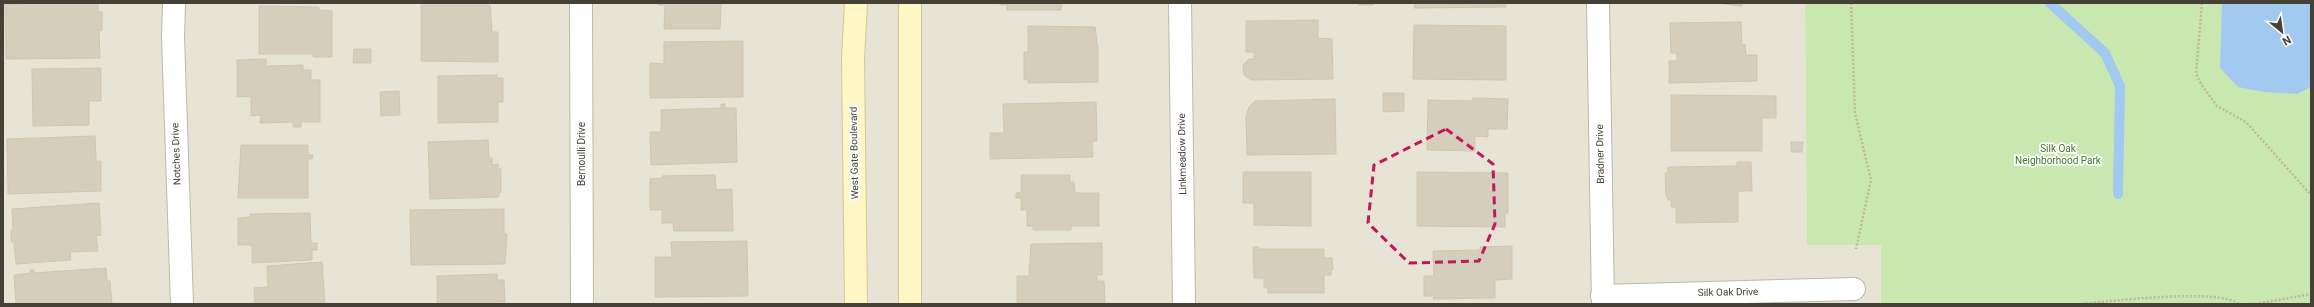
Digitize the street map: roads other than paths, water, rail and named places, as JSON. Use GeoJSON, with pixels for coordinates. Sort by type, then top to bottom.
{"type":"FeatureCollection","features":[{"type":"Feature","properties":{"kind":"main road","name":"West Gate Boulevard"},"geometry":{"type":"LineString","coordinates":[[856,3],[854,66],[856,304]]}},
{"type":"Feature","properties":{"kind":"main road"},"geometry":{"type":"LineString","coordinates":[[910,3],[910,304]]}},
{"type":"Feature","properties":{"kind":"street","name":"Notches Drive"},"geometry":{"type":"LineString","coordinates":[[174,3],[173,37],[182,304]]}},
{"type":"Feature","properties":{"kind":"street","name":"Bernoulli Drive"},"geometry":{"type":"LineString","coordinates":[[581,3],[582,304]]}},
{"type":"Feature","properties":{"kind":"street","name":"Linkmeadow Drive"},"geometry":{"type":"LineString","coordinates":[[1180,3],[1184,304]]}},
{"type":"Feature","properties":{"kind":"street","name":"Bradner Drive"},"geometry":{"type":"LineString","coordinates":[[1598,3],[1603,300]]}},
{"type":"Feature","properties":{"kind":"street","name":"Silk Oak Drive"},"geometry":{"type":"LineString","coordinates":[[1603,300],[1854,289]]}},
{"type":"Feature","properties":{"kind":"water"},"geometry":{"type":"Polygon","coordinates":[[[2222,3],[2311,3],[2311,87],[2297,94],[2264,92],[2238,87],[2220,68],[2222,3]]]}},
{"type":"Feature","properties":{"kind":"waterway"},"geometry":{"type":"LineString","coordinates":[[2050,3],[2105,53],[2120,86],[2118,194]]}},
{"type":"Feature","properties":{"kind":"park label","name":"Silk Oak Neighborhood Park"},"geometry":{"type":"Point","coordinates":[2058,154]}}]}
